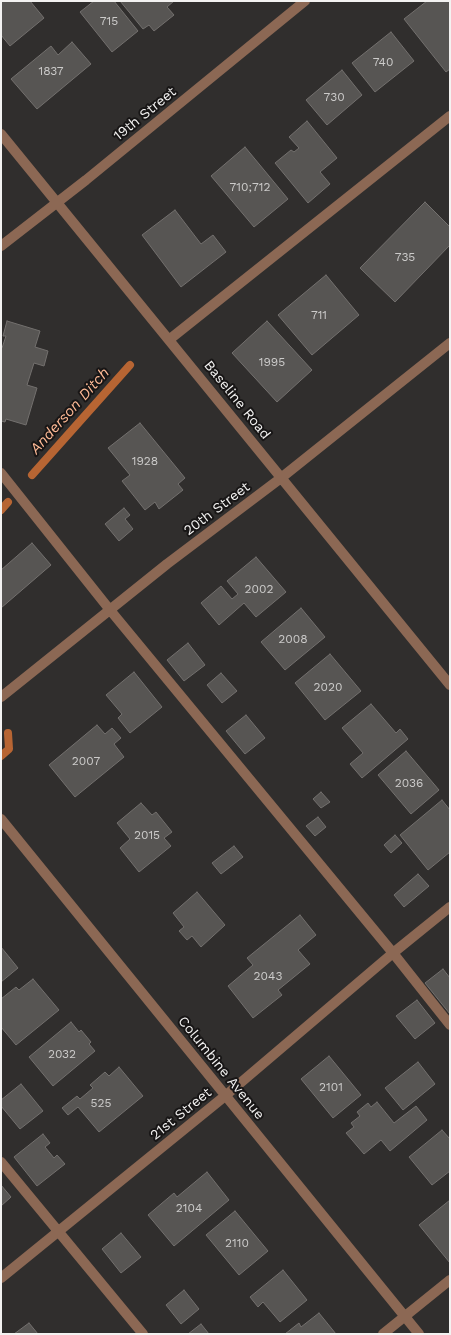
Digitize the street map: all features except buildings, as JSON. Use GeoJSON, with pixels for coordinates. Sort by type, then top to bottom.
{"type":"FeatureCollection","features":[{"type":"Feature","properties":{"kind":"street","name":"19th Street"},"geometry":{"type":"LineString","coordinates":[[1,246],[57,203],[305,1]]}},
{"type":"Feature","properties":{"kind":"street"},"geometry":{"type":"LineString","coordinates":[[170,339],[450,116]]}},
{"type":"Feature","properties":{"kind":"street","name":"Baseline Road"},"geometry":{"type":"LineString","coordinates":[[1,134],[170,339],[450,685]]}},
{"type":"Feature","properties":{"kind":"street","name":"20th Street"},"geometry":{"type":"LineString","coordinates":[[1,697],[167,564],[281,478],[450,342]]}},
{"type":"Feature","properties":{"kind":"street"},"geometry":{"type":"LineString","coordinates":[[1,473],[110,610],[393,953],[450,1025]]}},
{"type":"Feature","properties":{"kind":"street","name":"Columbine Avenue"},"geometry":{"type":"LineString","coordinates":[[1,819],[419,1334]]}},
{"type":"Feature","properties":{"kind":"street","name":"21st Street"},"geometry":{"type":"LineString","coordinates":[[1,1278],[225,1096],[393,953],[450,907]]}},
{"type":"Feature","properties":{"kind":"street"},"geometry":{"type":"LineString","coordinates":[[1,1162],[143,1334]]}},
{"type":"Feature","properties":{"kind":"street"},"geometry":{"type":"LineString","coordinates":[[383,1334],[450,1280]]}},
{"type":"Feature","properties":{"kind":"waterway","name":"Anderson Ditch"},"geometry":{"type":"LineString","coordinates":[[32,475],[130,365]]}},
{"type":"Feature","properties":{"kind":"waterway","name":"Anderson Ditch"},"geometry":{"type":"LineString","coordinates":[[1,510],[8,502]]}},
{"type":"Feature","properties":{"kind":"waterway","name":"Anderson Ditch"},"geometry":{"type":"LineString","coordinates":[[1,756],[9,749],[8,733]]}}]}
